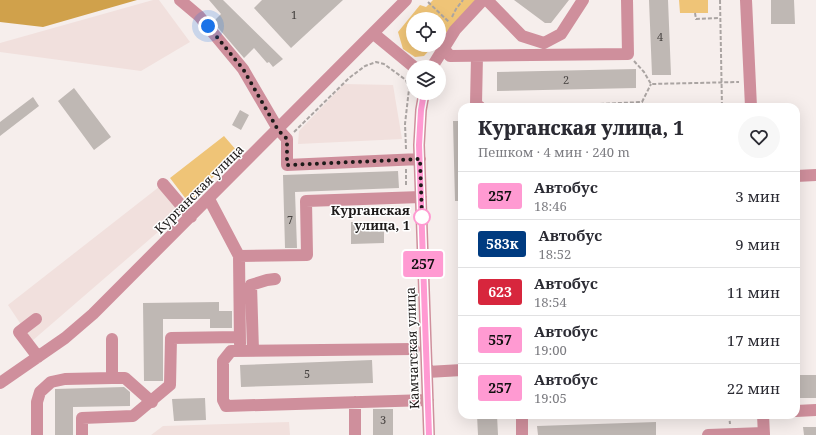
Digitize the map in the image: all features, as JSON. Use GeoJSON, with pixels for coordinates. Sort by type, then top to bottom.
{"type":"FeatureCollection","features":[{"type":"Feature","properties":{"kind":"street"},"geometry":{"type":"LineString","coordinates":[[180,0],[199,16],[243,69],[278,130],[287,139],[287,165],[420,159]]}},
{"type":"Feature","properties":{"kind":"street","name":"Курганская улица"},"geometry":{"type":"LineString","coordinates":[[0,383],[70,334],[93,314],[374,34],[406,0]]}},
{"type":"Feature","properties":{"kind":"street"},"geometry":{"type":"LineString","coordinates":[[446,44],[455,30],[483,0]]}},
{"type":"Feature","properties":{"kind":"street"},"geometry":{"type":"LineString","coordinates":[[487,0],[522,36],[544,43],[561,34],[583,0]]}},
{"type":"Feature","properties":{"kind":"street"},"geometry":{"type":"LineString","coordinates":[[446,51],[450,56],[628,54],[627,0]]}},
{"type":"Feature","properties":{"kind":"street"},"geometry":{"type":"LineString","coordinates":[[746,0],[751,103]]}},
{"type":"Feature","properties":{"kind":"street"},"geometry":{"type":"LineString","coordinates":[[374,34],[406,60]]}},
{"type":"Feature","properties":{"kind":"street"},"geometry":{"type":"LineString","coordinates":[[476,103],[477,56]]}},
{"type":"Feature","properties":{"kind":"street","name":"Камчатская улица"},"geometry":{"type":"LineString","coordinates":[[423,100],[419,128],[429,435]]}},
{"type":"Feature","properties":{"kind":"street"},"geometry":{"type":"LineString","coordinates":[[800,176],[816,175]]}},
{"type":"Feature","properties":{"kind":"street"},"geometry":{"type":"LineString","coordinates":[[163,184],[191,217]]}},
{"type":"Feature","properties":{"kind":"street"},"geometry":{"type":"LineString","coordinates":[[240,256],[307,255],[306,201],[421,197]]}},
{"type":"Feature","properties":{"kind":"street"},"geometry":{"type":"LineString","coordinates":[[209,198],[240,256],[240,351]]}},
{"type":"Feature","properties":{"kind":"street"},"geometry":{"type":"LineString","coordinates":[[253,351],[250,285],[266,280],[276,279]]}},
{"type":"Feature","properties":{"kind":"street"},"geometry":{"type":"LineString","coordinates":[[36,319],[19,332],[38,357]]}},
{"type":"Feature","properties":{"kind":"street"},"geometry":{"type":"LineString","coordinates":[[82,435],[82,418],[133,416],[152,402],[170,385],[171,338],[240,337]]}},
{"type":"Feature","properties":{"kind":"street"},"geometry":{"type":"LineString","coordinates":[[112,339],[112,378]]}},
{"type":"Feature","properties":{"kind":"street"},"geometry":{"type":"LineString","coordinates":[[414,349],[231,351],[223,361],[223,400],[226,406],[428,400]]}},
{"type":"Feature","properties":{"kind":"street"},"geometry":{"type":"LineString","coordinates":[[427,372],[458,370]]}},
{"type":"Feature","properties":{"kind":"street"},"geometry":{"type":"LineString","coordinates":[[37,435],[37,402],[40,392],[51,382],[65,379],[125,378],[152,402]]}},
{"type":"Feature","properties":{"kind":"street"},"geometry":{"type":"LineString","coordinates":[[355,402],[355,435]]}},
{"type":"Feature","properties":{"kind":"street"},"geometry":{"type":"LineString","coordinates":[[800,411],[816,410]]}},
{"type":"Feature","properties":{"kind":"street"},"geometry":{"type":"LineString","coordinates":[[522,419],[522,435]]}},
{"type":"Feature","properties":{"kind":"street"},"geometry":{"type":"LineString","coordinates":[[708,435],[764,434],[763,419]]}},
{"type":"Feature","properties":{"kind":"path"},"geometry":{"type":"LineString","coordinates":[[428,2],[449,22],[463,0]]}},
{"type":"Feature","properties":{"kind":"path"},"geometry":{"type":"LineString","coordinates":[[720,0],[719,18],[722,103]]}},
{"type":"Feature","properties":{"kind":"path"},"geometry":{"type":"LineString","coordinates":[[695,13],[696,19],[719,18]]}},
{"type":"Feature","properties":{"kind":"path"},"geometry":{"type":"LineString","coordinates":[[628,54],[644,72],[651,84]]}},
{"type":"Feature","properties":{"kind":"path"},"geometry":{"type":"LineString","coordinates":[[287,139],[349,78],[365,66],[376,62],[384,64],[406,80],[409,89],[405,124],[407,198]]}},
{"type":"Feature","properties":{"kind":"path"},"geometry":{"type":"LineString","coordinates":[[651,84],[750,82]]}},
{"type":"Feature","properties":{"kind":"path"},"geometry":{"type":"LineString","coordinates":[[620,103],[642,102],[651,84]]}},
{"type":"Feature","properties":{"kind":"shaded area"},"geometry":{"type":"Polygon","coordinates":[[[0,0],[137,0],[43,27],[0,22],[0,0]]]}},
{"type":"Feature","properties":{"kind":"shaded area"},"geometry":{"type":"Polygon","coordinates":[[[153,0],[159,0],[190,42],[141,71],[0,52],[0,43],[153,0]]]}},
{"type":"Feature","properties":{"kind":"shaded area"},"geometry":{"type":"Polygon","coordinates":[[[433,0],[477,0],[446,33],[446,12],[414,12],[420,5],[426,7],[433,0]]]}},
{"type":"Feature","properties":{"kind":"shaded area"},"geometry":{"type":"Polygon","coordinates":[[[679,0],[708,0],[708,13],[680,13],[679,0]]]}},
{"type":"Feature","properties":{"kind":"shaded area"},"geometry":{"type":"Polygon","coordinates":[[[406,22],[406,51],[403,49],[398,32],[406,22]]]}},
{"type":"Feature","properties":{"kind":"shaded area"},"geometry":{"type":"Polygon","coordinates":[[[408,52],[428,52],[424,56],[415,57],[408,52]]]}},
{"type":"Feature","properties":{"kind":"shaded area"},"geometry":{"type":"Polygon","coordinates":[[[344,84],[393,85],[402,139],[298,144],[299,131],[344,84]]]}},
{"type":"Feature","properties":{"kind":"shaded area"},"geometry":{"type":"Polygon","coordinates":[[[224,136],[237,151],[189,203],[170,178],[224,136]]]}},
{"type":"Feature","properties":{"kind":"shaded area"},"geometry":{"type":"Polygon","coordinates":[[[159,187],[180,213],[32,341],[8,305],[159,187]]]}},
{"type":"Feature","properties":{"kind":"shaded area"},"geometry":{"type":"Polygon","coordinates":[[[289,422],[290,435],[151,435],[163,426],[289,422]]]}},
{"type":"Feature","properties":{"kind":"building"},"geometry":{"type":"Polygon","coordinates":[[[209,0],[223,0],[283,59],[273,67],[269,62],[267,63],[254,48],[244,58],[213,22],[221,14],[209,0]]]}},
{"type":"Feature","properties":{"kind":"building"},"geometry":{"type":"Polygon","coordinates":[[[262,0],[343,0],[291,48],[254,8],[262,0]]]}},
{"type":"Feature","properties":{"kind":"building"},"geometry":{"type":"Polygon","coordinates":[[[514,0],[569,0],[551,23],[545,23],[514,0]]]}},
{"type":"Feature","properties":{"kind":"building"},"geometry":{"type":"Polygon","coordinates":[[[649,0],[668,0],[671,75],[652,75],[649,0]]]}},
{"type":"Feature","properties":{"kind":"building"},"geometry":{"type":"Polygon","coordinates":[[[771,0],[794,0],[795,24],[771,24],[771,0]]]}},
{"type":"Feature","properties":{"kind":"building"},"geometry":{"type":"Polygon","coordinates":[[[636,69],[636,88],[497,91],[497,72],[636,69]]]}},
{"type":"Feature","properties":{"kind":"building"},"geometry":{"type":"Polygon","coordinates":[[[74,88],[111,137],[94,150],[58,101],[74,88]]]}},
{"type":"Feature","properties":{"kind":"building"},"geometry":{"type":"Polygon","coordinates":[[[33,97],[39,106],[0,136],[0,122],[33,97]]]}},
{"type":"Feature","properties":{"kind":"building"},"geometry":{"type":"Polygon","coordinates":[[[240,110],[249,115],[241,130],[232,125],[240,110]]]}},
{"type":"Feature","properties":{"kind":"building"},"geometry":{"type":"Polygon","coordinates":[[[453,121],[458,121],[458,201],[455,201],[453,121]]]}},
{"type":"Feature","properties":{"kind":"building"},"geometry":{"type":"Polygon","coordinates":[[[398,171],[399,188],[295,192],[297,248],[285,248],[283,175],[398,171]]]}},
{"type":"Feature","properties":{"kind":"building"},"geometry":{"type":"Polygon","coordinates":[[[351,222],[384,222],[384,243],[351,244],[351,222]]]}},
{"type":"Feature","properties":{"kind":"building"},"geometry":{"type":"Polygon","coordinates":[[[219,302],[219,311],[232,311],[232,328],[210,328],[210,319],[163,319],[163,381],[144,381],[143,303],[219,302]]]}},
{"type":"Feature","properties":{"kind":"building"},"geometry":{"type":"Polygon","coordinates":[[[372,360],[373,383],[241,387],[240,365],[372,360]]]}},
{"type":"Feature","properties":{"kind":"building"},"geometry":{"type":"Polygon","coordinates":[[[800,375],[816,375],[816,398],[800,398],[800,375]]]}},
{"type":"Feature","properties":{"kind":"building"},"geometry":{"type":"Polygon","coordinates":[[[124,387],[130,392],[130,406],[73,407],[73,435],[55,435],[55,389],[124,387]]]}},
{"type":"Feature","properties":{"kind":"building"},"geometry":{"type":"Polygon","coordinates":[[[205,398],[206,420],[174,421],[172,399],[205,398]]]}},
{"type":"Feature","properties":{"kind":"building"},"geometry":{"type":"Polygon","coordinates":[[[373,409],[393,409],[393,435],[373,435],[373,409]]]}},
{"type":"Feature","properties":{"kind":"building"},"geometry":{"type":"Polygon","coordinates":[[[477,419],[497,419],[498,435],[478,435],[477,419]]]}},
{"type":"Feature","properties":{"kind":"building"},"geometry":{"type":"Polygon","coordinates":[[[656,422],[656,435],[538,435],[537,426],[656,422]]]}},
{"type":"Feature","properties":{"kind":"building"},"geometry":{"type":"Polygon","coordinates":[[[803,427],[816,427],[816,435],[804,435],[803,427]]]}},
{"type":"Feature","properties":{"kind":"bus line","name":"257"},"geometry":{"type":"LineString","coordinates":[[423,100],[419,128],[419,145],[429,435]]}},
{"type":"Feature","properties":{"kind":"place","name":"Курганская улица, 1"},"geometry":{"type":"Point","coordinates":[422,217]}},
{"type":"Feature","properties":{"kind":"route"},"geometry":{"type":"LineString","coordinates":[[208,26],[243,69],[278,130],[287,139],[287,165],[420,159],[422,217]]}}]}
